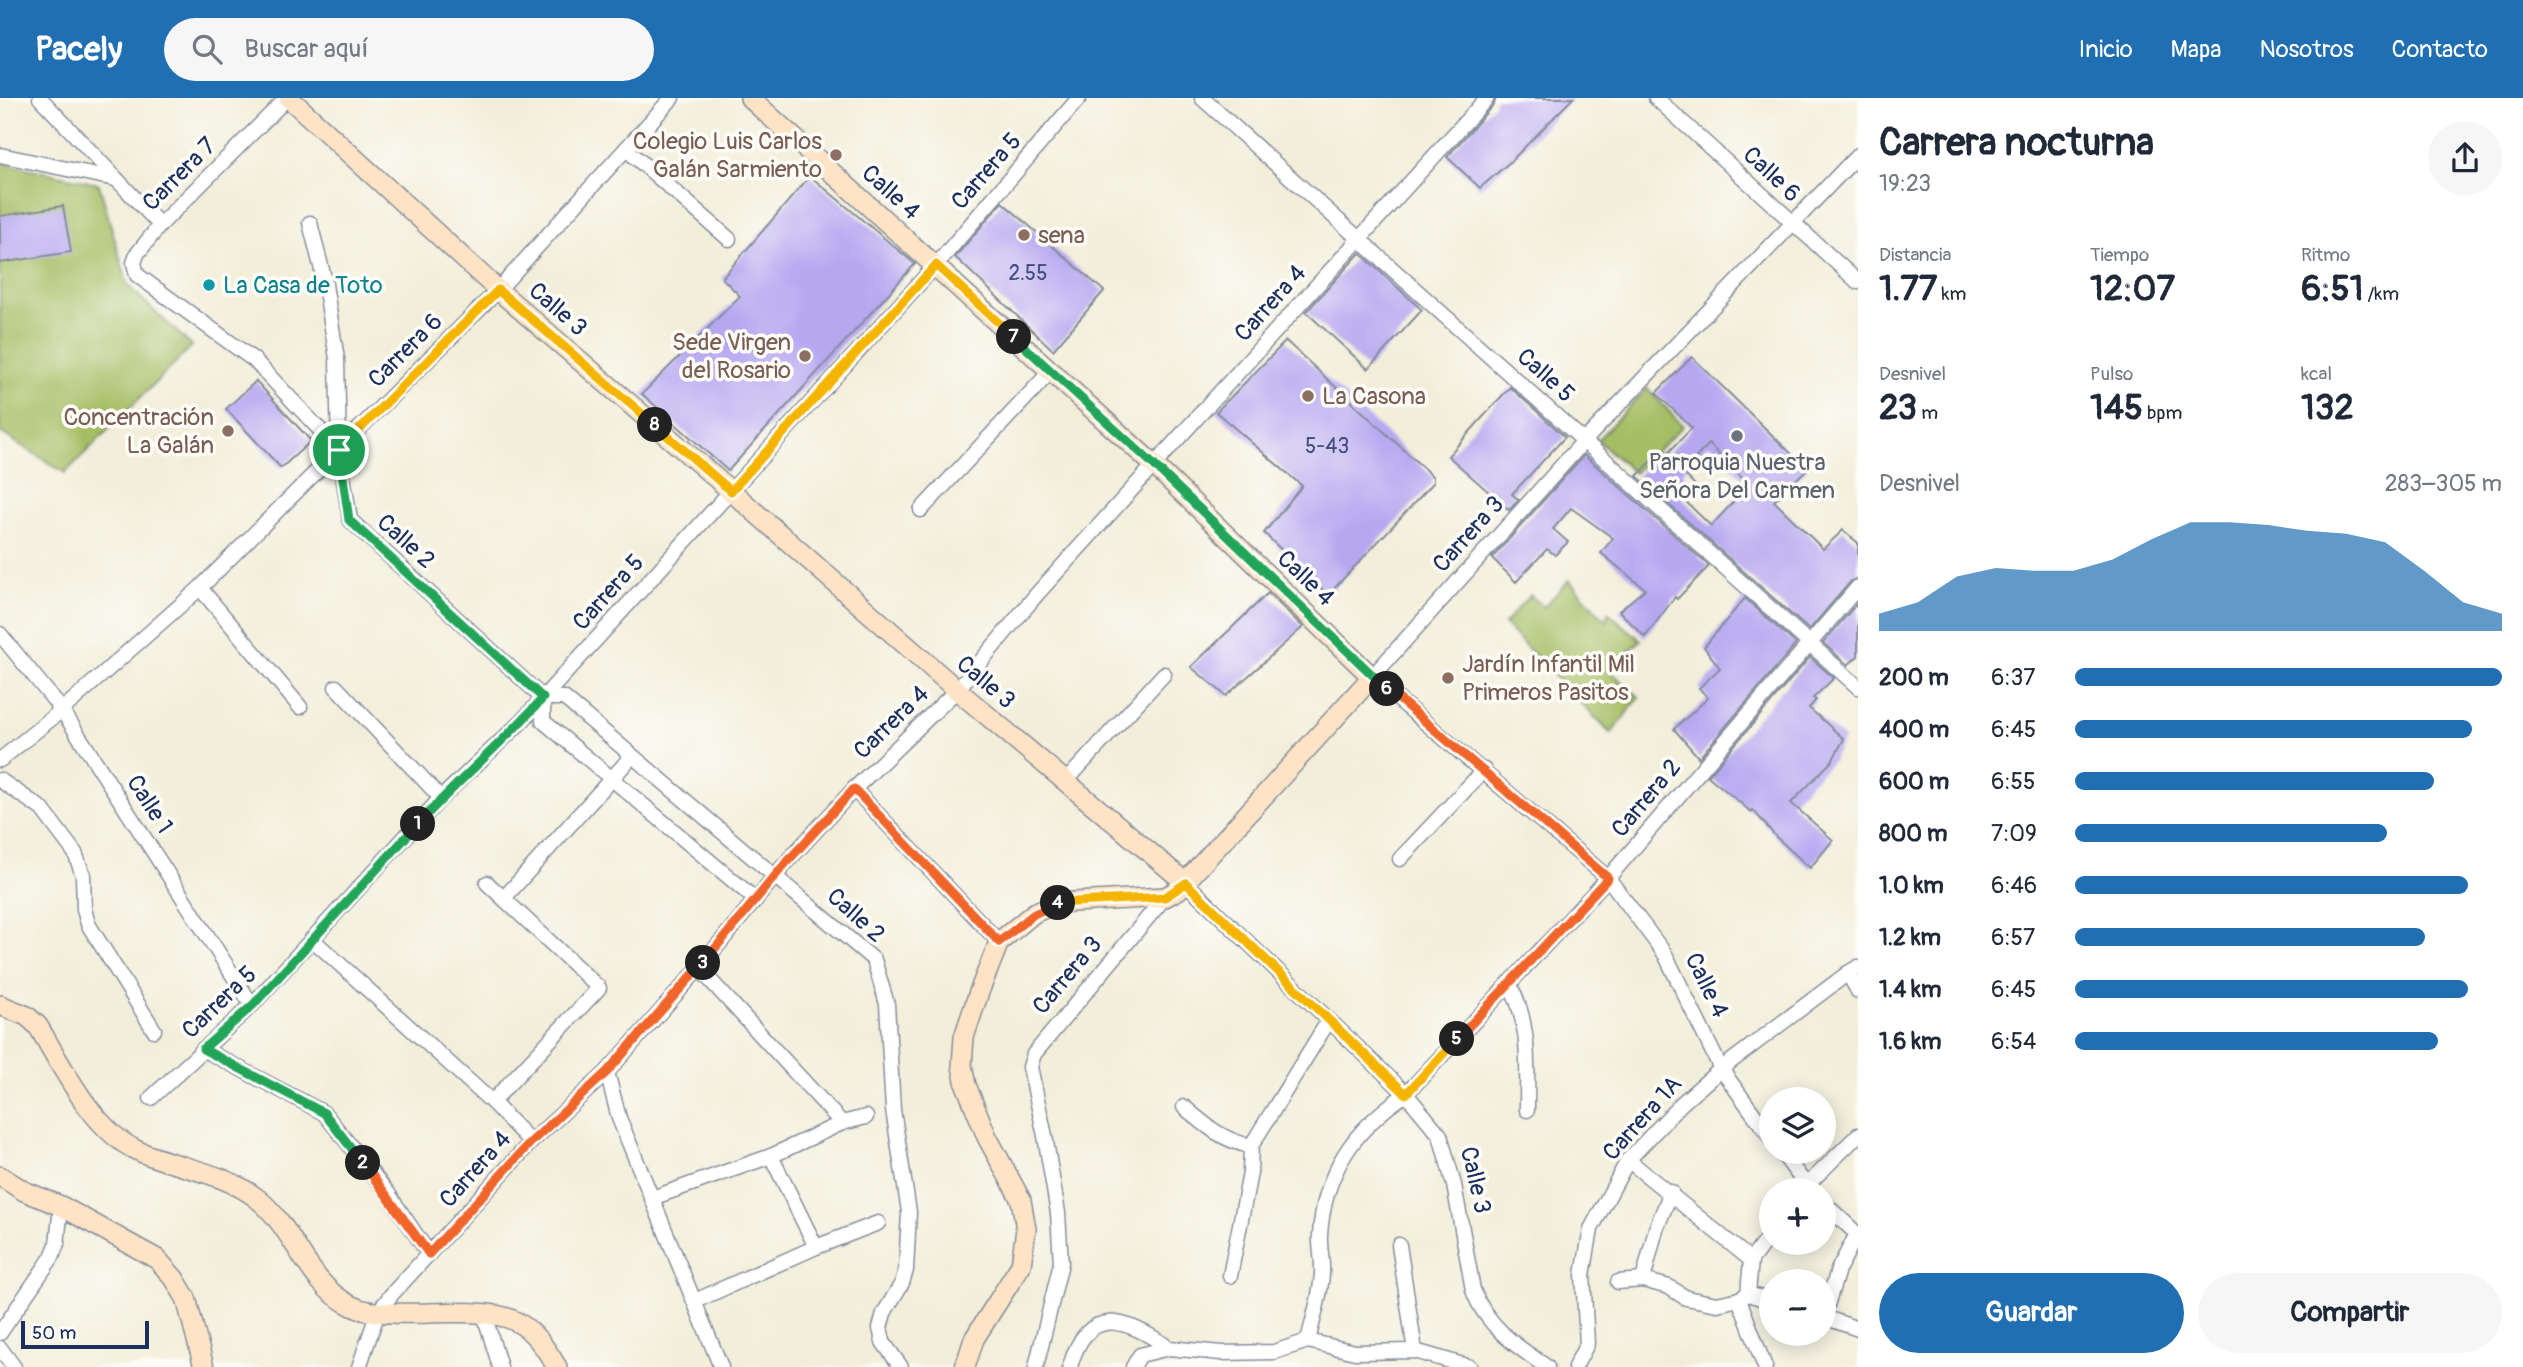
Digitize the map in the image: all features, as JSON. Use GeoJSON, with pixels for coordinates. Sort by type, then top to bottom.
{"type":"FeatureCollection","features":[{"type":"Feature","properties":{"kind":"main road","name":"Calle 3"},"geometry":{"type":"LineString","coordinates":[[288,98],[498,290],[957,690],[1186,883]]}},
{"type":"Feature","properties":{"kind":"main road","name":"Calle 4"},"geometry":{"type":"LineString","coordinates":[[750,98],[1154,465],[1372,677]]}},
{"type":"Feature","properties":{"kind":"main road","name":"Carrera 3"},"geometry":{"type":"LineString","coordinates":[[1165,897],[1186,883],[1372,677]]}},
{"type":"Feature","properties":{"kind":"main road"},"geometry":{"type":"LineString","coordinates":[[965,1367],[974,1339],[1021,1265],[1026,1229],[1021,1200],[984,1130],[966,1085],[962,1066],[964,1037],[999,942],[1034,914],[1056,903],[1165,897]]}},
{"type":"Feature","properties":{"kind":"main road"},"geometry":{"type":"LineString","coordinates":[[0,1005],[27,1016],[38,1026],[93,1113],[113,1135],[135,1150],[200,1171],[258,1199],[281,1224],[326,1289],[353,1307],[378,1312],[484,1314],[513,1320],[541,1342],[557,1367]]}},
{"type":"Feature","properties":{"kind":"main road"},"geometry":{"type":"LineString","coordinates":[[0,1176],[24,1191],[61,1206],[158,1259],[186,1298],[204,1367]]}},
{"type":"Feature","properties":{"kind":"street"},"geometry":{"type":"LineString","coordinates":[[40,98],[160,225]]}},
{"type":"Feature","properties":{"kind":"street","name":"Carrera 7"},"geometry":{"type":"LineString","coordinates":[[288,98],[160,225],[137,254],[134,264],[137,275],[254,360],[339,450]]}},
{"type":"Feature","properties":{"kind":"street","name":"Carrera 6"},"geometry":{"type":"LineString","coordinates":[[0,760],[62,710],[200,588],[498,290],[672,98]]}},
{"type":"Feature","properties":{"kind":"street","name":"Carrera 5"},"geometry":{"type":"LineString","coordinates":[[151,1098],[253,1005],[441,798],[522,721],[936,265],[1079,98]]}},
{"type":"Feature","properties":{"kind":"street","name":"Calle 5"},"geometry":{"type":"LineString","coordinates":[[1202,98],[1858,687]]}},
{"type":"Feature","properties":{"kind":"street","name":"Carrera 4"},"geometry":{"type":"LineString","coordinates":[[378,1312],[531,1142],[607,1072],[699,968],[776,875],[854,789],[957,690],[1037,594],[1487,98]]}},
{"type":"Feature","properties":{"kind":"street","name":"Calle 6"},"geometry":{"type":"LineString","coordinates":[[1656,98],[1858,282]]}},
{"type":"Feature","properties":{"kind":"street"},"geometry":{"type":"LineString","coordinates":[[626,149],[729,239]]}},
{"type":"Feature","properties":{"kind":"street"},"geometry":{"type":"LineString","coordinates":[[0,155],[116,180]]}},
{"type":"Feature","properties":{"kind":"street","name":"Carrera 3"},"geometry":{"type":"LineString","coordinates":[[1372,677],[1585,440],[1858,155]]}},
{"type":"Feature","properties":{"kind":"street","name":"Calle 2"},"geometry":{"type":"LineString","coordinates":[[310,223],[324,278],[337,359],[339,450],[349,520],[543,698],[564,698],[874,960],[887,1004],[893,1110],[909,1212],[906,1270],[902,1283],[884,1313],[880,1328],[883,1342],[901,1367]]}},
{"type":"Feature","properties":{"kind":"street"},"geometry":{"type":"LineString","coordinates":[[921,510],[1051,371]]}},
{"type":"Feature","properties":{"kind":"street","name":"Carrera 2"},"geometry":{"type":"LineString","coordinates":[[1308,1341],[1322,1274],[1320,1236],[1334,1175],[1348,1147],[1383,1109],[1406,1094],[1608,878],[1858,587]]}},
{"type":"Feature","properties":{"kind":"street"},"geometry":{"type":"LineString","coordinates":[[200,588],[300,707]]}},
{"type":"Feature","properties":{"kind":"street","name":"Calle 1"},"geometry":{"type":"LineString","coordinates":[[0,634],[62,710],[253,1005]]}},
{"type":"Feature","properties":{"kind":"street"},"geometry":{"type":"LineString","coordinates":[[1066,781],[1164,674]]}},
{"type":"Feature","properties":{"kind":"street","name":"Calle 4"},"geometry":{"type":"LineString","coordinates":[[1372,677],[1608,878],[1665,954],[1721,1069],[1759,1121]]}},
{"type":"Feature","properties":{"kind":"street"},"geometry":{"type":"LineString","coordinates":[[336,687],[441,798]]}},
{"type":"Feature","properties":{"kind":"street"},"geometry":{"type":"LineString","coordinates":[[543,698],[543,721],[756,900]]}},
{"type":"Feature","properties":{"kind":"street"},"geometry":{"type":"LineString","coordinates":[[504,898],[632,756]]}},
{"type":"Feature","properties":{"kind":"street"},"geometry":{"type":"LineString","coordinates":[[1400,859],[1484,770]]}},
{"type":"Feature","properties":{"kind":"street"},"geometry":{"type":"LineString","coordinates":[[0,780],[42,809],[75,853],[83,875],[84,909],[88,924],[154,1030]]}},
{"type":"Feature","properties":{"kind":"street"},"geometry":{"type":"LineString","coordinates":[[854,789],[999,942]]}},
{"type":"Feature","properties":{"kind":"street"},"geometry":{"type":"LineString","coordinates":[[487,883],[599,988],[492,1102]]}},
{"type":"Feature","properties":{"kind":"street","name":"Calle 3"},"geometry":{"type":"LineString","coordinates":[[1186,883],[1406,1094],[1440,1135],[1449,1164],[1473,1290],[1479,1306],[1497,1329],[1547,1367]]}},
{"type":"Feature","properties":{"kind":"street","name":"Carrera 3"},"geometry":{"type":"LineString","coordinates":[[1036,1367],[1061,1263],[1058,1213],[1030,1067],[1034,1054],[1165,897]]}},
{"type":"Feature","properties":{"kind":"street"},"geometry":{"type":"LineString","coordinates":[[312,939],[492,1102],[531,1142]]}},
{"type":"Feature","properties":{"kind":"street"},"geometry":{"type":"LineString","coordinates":[[699,968],[842,1124]]}},
{"type":"Feature","properties":{"kind":"street"},"geometry":{"type":"LineString","coordinates":[[1853,970],[1858,991]]}},
{"type":"Feature","properties":{"kind":"street","name":"Carrera 1A"},"geometry":{"type":"LineString","coordinates":[[1575,1367],[1587,1344],[1583,1275],[1591,1229],[1628,1160],[1682,1103],[1721,1069],[1853,970]]}},
{"type":"Feature","properties":{"kind":"street"},"geometry":{"type":"LineString","coordinates":[[1509,983],[1518,999],[1527,1037],[1527,1110]]}},
{"type":"Feature","properties":{"kind":"street"},"geometry":{"type":"LineString","coordinates":[[1230,1276],[1250,1173],[1251,1146],[1329,1020]]}},
{"type":"Feature","properties":{"kind":"street"},"geometry":{"type":"LineString","coordinates":[[203,1049],[324,1113],[387,1192],[429,1254]]}},
{"type":"Feature","properties":{"kind":"street"},"geometry":{"type":"LineString","coordinates":[[607,1072],[619,1118],[721,1367]]}},
{"type":"Feature","properties":{"kind":"street"},"geometry":{"type":"LineString","coordinates":[[1184,1107],[1229,1141],[1251,1146]]}},
{"type":"Feature","properties":{"kind":"street"},"geometry":{"type":"LineString","coordinates":[[652,1198],[771,1156],[842,1124],[866,1117]]}},
{"type":"Feature","properties":{"kind":"street"},"geometry":{"type":"LineString","coordinates":[[1815,1178],[1858,1135]]}},
{"type":"Feature","properties":{"kind":"street"},"geometry":{"type":"LineString","coordinates":[[771,1156],[816,1247]]}},
{"type":"Feature","properties":{"kind":"street"},"geometry":{"type":"LineString","coordinates":[[1628,1160],[1671,1192],[1751,1260]]}},
{"type":"Feature","properties":{"kind":"street"},"geometry":{"type":"LineString","coordinates":[[1643,1280],[1656,1229],[1671,1192]]}},
{"type":"Feature","properties":{"kind":"street"},"geometry":{"type":"LineString","coordinates":[[0,1334],[57,1244],[61,1206]]}},
{"type":"Feature","properties":{"kind":"street"},"geometry":{"type":"LineString","coordinates":[[1836,1214],[1858,1234],[1836,1277]]}},
{"type":"Feature","properties":{"kind":"street"},"geometry":{"type":"LineString","coordinates":[[695,1301],[816,1247],[878,1223]]}},
{"type":"Feature","properties":{"kind":"street"},"geometry":{"type":"LineString","coordinates":[[1399,1245],[1415,1351]]}},
{"type":"Feature","properties":{"kind":"street"},"geometry":{"type":"LineString","coordinates":[[1759,1249],[1751,1260],[1744,1297],[1765,1367]]}},
{"type":"Feature","properties":{"kind":"street"},"geometry":{"type":"LineString","coordinates":[[1618,1282],[1643,1280],[1669,1287],[1686,1298],[1717,1304],[1744,1297],[1759,1299]]}},
{"type":"Feature","properties":{"kind":"street"},"geometry":{"type":"LineString","coordinates":[[359,1367],[378,1312]]}},
{"type":"Feature","properties":{"kind":"street"},"geometry":{"type":"LineString","coordinates":[[484,1314],[500,1367]]}},
{"type":"Feature","properties":{"kind":"street"},"geometry":{"type":"LineString","coordinates":[[1836,1321],[1858,1329]]}},
{"type":"Feature","properties":{"kind":"street"},"geometry":{"type":"LineString","coordinates":[[1070,1367],[1082,1337],[1089,1330],[1114,1322],[1136,1327],[1169,1348]]}},
{"type":"Feature","properties":{"kind":"street"},"geometry":{"type":"LineString","coordinates":[[1133,1367],[1140,1355],[1169,1348],[1221,1353],[1274,1352],[1308,1341],[1355,1352],[1415,1351],[1470,1367]]}},
{"type":"Feature","properties":{"kind":"street"},"geometry":{"type":"LineString","coordinates":[[0,1348],[14,1367]]}},
{"type":"Feature","properties":{"kind":"green space"},"geometry":{"type":"Polygon","coordinates":[[[0,162],[99,184],[128,286],[192,346],[65,473],[0,432],[0,162]]]}},
{"type":"Feature","properties":{"kind":"green space"},"geometry":{"type":"Polygon","coordinates":[[[1647,388],[1683,426],[1634,473],[1597,440],[1647,388]]]}},
{"type":"Feature","properties":{"kind":"green space"},"geometry":{"type":"Polygon","coordinates":[[[1569,580],[1606,621],[1608,612],[1641,640],[1609,670],[1639,697],[1611,734],[1504,624],[1530,595],[1544,607],[1569,580]]]}},
{"type":"Feature","properties":{"kind":"building"},"geometry":{"type":"Polygon","coordinates":[[[1496,98],[1573,98],[1511,161],[1480,188],[1447,157],[1494,104],[1496,98]]]}},
{"type":"Feature","properties":{"kind":"building"},"geometry":{"type":"Polygon","coordinates":[[[810,176],[915,264],[728,471],[642,394],[740,296],[722,278],[810,176]]]}},
{"type":"Feature","properties":{"kind":"building","name":"sena"},"geometry":{"type":"Polygon","coordinates":[[[1002,202],[1104,291],[1053,350],[955,257],[1002,202]]]}},
{"type":"Feature","properties":{"kind":"building"},"geometry":{"type":"Polygon","coordinates":[[[63,206],[71,252],[0,263],[0,216],[63,206]]]}},
{"type":"Feature","properties":{"kind":"building"},"geometry":{"type":"Polygon","coordinates":[[[1360,253],[1422,310],[1368,369],[1306,312],[1360,253]]]}},
{"type":"Feature","properties":{"kind":"building","name":"La Casona"},"geometry":{"type":"Polygon","coordinates":[[[1286,341],[1433,477],[1433,483],[1328,595],[1264,533],[1302,486],[1216,412],[1286,341]]]}},
{"type":"Feature","properties":{"kind":"building"},"geometry":{"type":"Polygon","coordinates":[[[1692,357],[1807,469],[1774,501],[1823,549],[1843,530],[1858,543],[1858,578],[1851,581],[1809,630],[1637,476],[1662,451],[1666,455],[1692,428],[1656,393],[1692,357]],[[1709,444],[1682,472],[1694,484],[1681,497],[1711,526],[1749,485],[1709,444]]]}},
{"type":"Feature","properties":{"kind":"building"},"geometry":{"type":"Polygon","coordinates":[[[256,381],[311,441],[281,468],[226,409],[256,381]]]}},
{"type":"Feature","properties":{"kind":"building"},"geometry":{"type":"Polygon","coordinates":[[[1510,387],[1565,437],[1512,494],[1519,500],[1509,510],[1448,456],[1510,387]]]}},
{"type":"Feature","properties":{"kind":"building"},"geometry":{"type":"Polygon","coordinates":[[[1584,455],[1709,566],[1677,599],[1675,597],[1645,637],[1619,611],[1645,589],[1601,553],[1613,538],[1571,508],[1553,529],[1568,542],[1555,555],[1547,549],[1516,582],[1492,558],[1584,455]]]}},
{"type":"Feature","properties":{"kind":"building"},"geometry":{"type":"Polygon","coordinates":[[[1268,593],[1303,627],[1226,696],[1191,667],[1268,593]]]}},
{"type":"Feature","properties":{"kind":"building"},"geometry":{"type":"Polygon","coordinates":[[[1745,598],[1796,644],[1699,758],[1674,729],[1708,698],[1699,688],[1720,668],[1704,647],[1745,598]]]}},
{"type":"Feature","properties":{"kind":"building"},"geometry":{"type":"Polygon","coordinates":[[[1858,602],[1858,656],[1848,665],[1823,643],[1858,602]]]}},
{"type":"Feature","properties":{"kind":"building"},"geometry":{"type":"Polygon","coordinates":[[[1810,657],[1834,678],[1813,698],[1816,700],[1809,708],[1844,739],[1832,761],[1791,803],[1833,840],[1810,868],[1776,837],[1753,810],[1751,812],[1708,776],[1810,657]]]}},
{"type":"Feature","properties":{"kind":"place","name":"Colegio Luis Carlos Galán Sarmiento"},"geometry":{"type":"Point","coordinates":[836,155]}},
{"type":"Feature","properties":{"kind":"place","name":"sena"},"geometry":{"type":"Point","coordinates":[1024,235]}},
{"type":"Feature","properties":{"kind":"place","name":"La Casa de Toto"},"geometry":{"type":"Point","coordinates":[209,285]}},
{"type":"Feature","properties":{"kind":"place","name":"Sede Virgen del Rosario"},"geometry":{"type":"Point","coordinates":[805,356]}},
{"type":"Feature","properties":{"kind":"place","name":"La Casona"},"geometry":{"type":"Point","coordinates":[1308,396]}},
{"type":"Feature","properties":{"kind":"place","name":"Concentración La Galán"},"geometry":{"type":"Point","coordinates":[228,431]}},
{"type":"Feature","properties":{"kind":"place","name":"Parroquia Nuestra Señora Del Carmen"},"geometry":{"type":"Point","coordinates":[1737,436]}},
{"type":"Feature","properties":{"kind":"place","name":"Jardín Infantil Mil Primeros Pasitos"},"geometry":{"type":"Point","coordinates":[1448,678]}},
{"type":"Feature","properties":{"kind":"route"},"geometry":{"type":"LineString","coordinates":[[936,265],[1154,465],[1372,677],[1608,878],[1406,1094],[1186,883],[1165,897],[1056,903],[1034,914],[999,942],[854,789],[785,864],[699,968],[607,1072],[531,1142],[429,1254],[387,1192],[324,1113],[203,1049],[253,1005],[441,798],[543,698],[349,520],[339,450],[498,290],[731,491],[936,265]]}}]}
